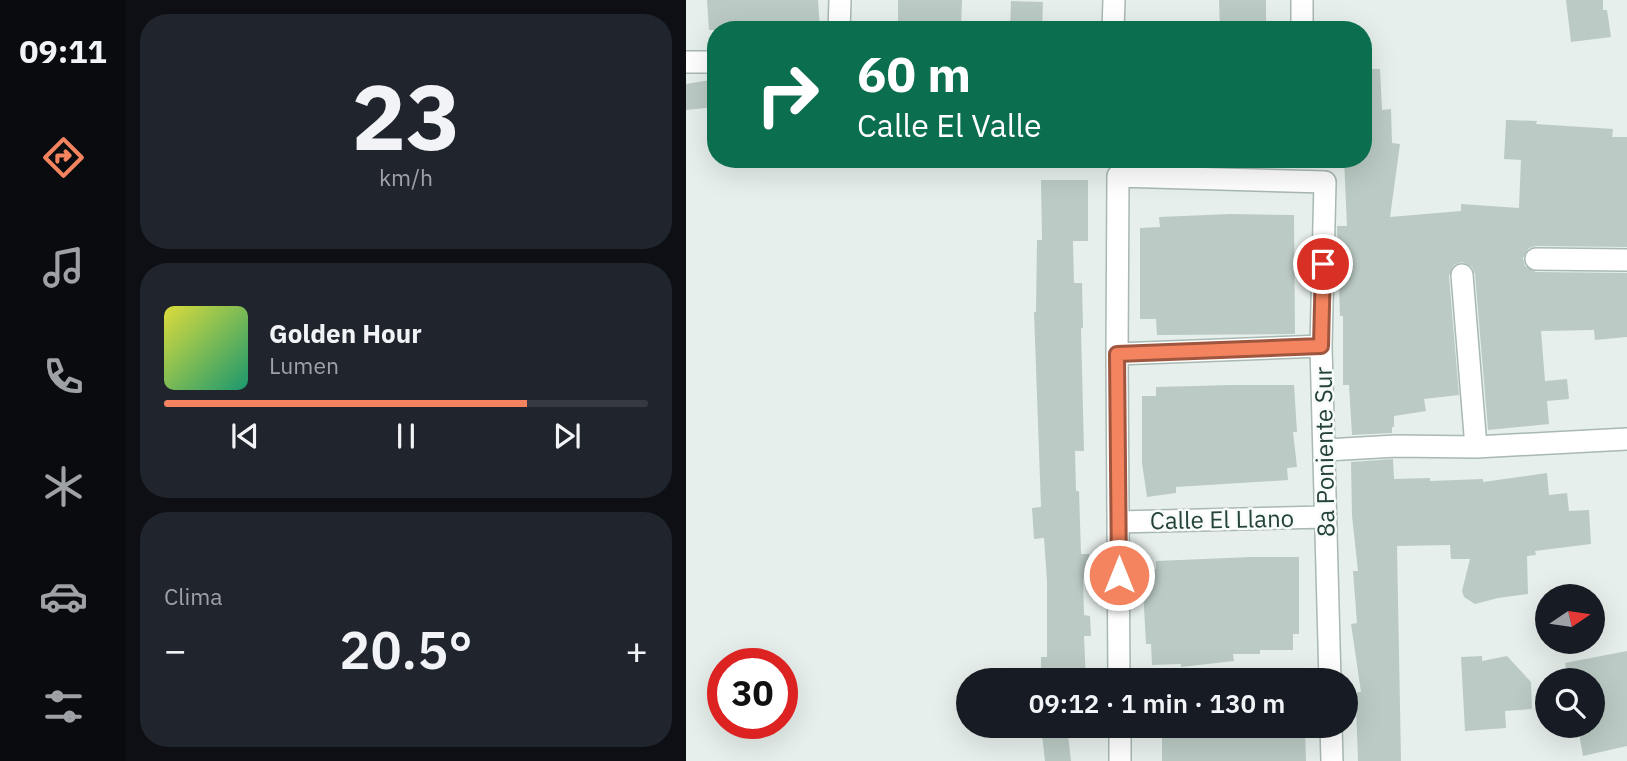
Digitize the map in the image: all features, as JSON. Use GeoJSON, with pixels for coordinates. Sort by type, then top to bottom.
{"type":"FeatureCollection","features":[{"type":"Feature","properties":{"kind":"street"},"geometry":{"type":"LineString","coordinates":[[839,21],[840,0]]}},
{"type":"Feature","properties":{"kind":"street"},"geometry":{"type":"LineString","coordinates":[[1114,0],[1114,21]]}},
{"type":"Feature","properties":{"kind":"street"},"geometry":{"type":"LineString","coordinates":[[1302,0],[1302,21]]}},
{"type":"Feature","properties":{"kind":"street"},"geometry":{"type":"LineString","coordinates":[[686,62],[707,62]]}},
{"type":"Feature","properties":{"kind":"street","name":"8a Poniente Sur"},"geometry":{"type":"LineString","coordinates":[[1117,354],[1118,176],[1325,182],[1321,346],[1330,668]]}},
{"type":"Feature","properties":{"kind":"street"},"geometry":{"type":"LineString","coordinates":[[1536,260],[1627,260]]}},
{"type":"Feature","properties":{"kind":"street"},"geometry":{"type":"LineString","coordinates":[[1462,275],[1476,447]]}},
{"type":"Feature","properties":{"kind":"street"},"geometry":{"type":"LineString","coordinates":[[1119,668],[1117,354],[1321,346]]}},
{"type":"Feature","properties":{"kind":"street"},"geometry":{"type":"LineString","coordinates":[[1325,450],[1396,446],[1476,447],[1627,439]]}},
{"type":"Feature","properties":{"kind":"street","name":"Calle El Llano"},"geometry":{"type":"LineString","coordinates":[[1118,522],[1325,517]]}},
{"type":"Feature","properties":{"kind":"street"},"geometry":{"type":"LineString","coordinates":[[1120,738],[1120,761]]}},
{"type":"Feature","properties":{"kind":"street"},"geometry":{"type":"LineString","coordinates":[[1331,738],[1332,761]]}},
{"type":"Feature","properties":{"kind":"building"},"geometry":{"type":"Polygon","coordinates":[[[707,0],[818,0],[819,21],[708,21],[707,0]]]}},
{"type":"Feature","properties":{"kind":"building"},"geometry":{"type":"Polygon","coordinates":[[[898,0],[962,0],[961,21],[898,21],[898,0]]]}},
{"type":"Feature","properties":{"kind":"building"},"geometry":{"type":"Polygon","coordinates":[[[1219,0],[1266,0],[1266,21],[1220,21],[1219,0]]]}},
{"type":"Feature","properties":{"kind":"building"},"geometry":{"type":"Polygon","coordinates":[[[1566,0],[1603,0],[1603,10],[1607,10],[1611,37],[1571,42],[1566,0]]]}},
{"type":"Feature","properties":{"kind":"building"},"geometry":{"type":"Polygon","coordinates":[[[1011,1],[1043,2],[1042,21],[1010,21],[1011,1]]]}},
{"type":"Feature","properties":{"kind":"building"},"geometry":{"type":"Polygon","coordinates":[[[1372,69],[1380,69],[1382,110],[1391,109],[1392,143],[1400,144],[1390,217],[1461,211],[1461,204],[1519,208],[1521,160],[1504,159],[1506,120],[1613,129],[1612,137],[1627,137],[1627,247],[1536,246],[1529,248],[1523,258],[1525,266],[1536,272],[1627,273],[1627,337],[1595,340],[1594,330],[1541,331],[1545,381],[1567,379],[1569,399],[1547,401],[1549,424],[1488,430],[1475,274],[1472,267],[1462,262],[1454,265],[1449,276],[1459,395],[1424,399],[1426,411],[1394,416],[1392,433],[1352,435],[1349,385],[1343,385],[1343,316],[1340,316],[1337,226],[1347,226],[1344,168],[1372,168],[1372,69]]]}},
{"type":"Feature","properties":{"kind":"building"},"geometry":{"type":"Polygon","coordinates":[[[707,80],[707,108],[686,110],[686,84],[707,80]]]}},
{"type":"Feature","properties":{"kind":"building"},"geometry":{"type":"Polygon","coordinates":[[[1041,180],[1088,180],[1088,241],[1073,241],[1074,283],[1082,283],[1083,328],[1084,451],[1075,451],[1076,491],[1079,491],[1081,554],[1089,554],[1091,577],[1083,578],[1084,615],[1090,616],[1091,636],[1084,636],[1085,668],[1041,668],[1041,657],[1047,657],[1047,581],[1044,538],[1034,539],[1032,508],[1041,507],[1034,312],[1037,240],[1042,240],[1041,180]]]}},
{"type":"Feature","properties":{"kind":"building"},"geometry":{"type":"Polygon","coordinates":[[[1294,215],[1295,334],[1157,335],[1156,319],[1140,319],[1140,228],[1160,227],[1159,217],[1294,215]]]}},
{"type":"Feature","properties":{"kind":"building"},"geometry":{"type":"Polygon","coordinates":[[[1294,385],[1297,432],[1293,432],[1297,467],[1287,468],[1288,480],[1176,487],[1176,493],[1147,497],[1142,463],[1142,396],[1156,396],[1156,387],[1294,385]]]}},
{"type":"Feature","properties":{"kind":"building"},"geometry":{"type":"Polygon","coordinates":[[[1393,459],[1394,479],[1483,479],[1483,482],[1547,473],[1549,495],[1567,493],[1569,511],[1589,510],[1591,544],[1535,551],[1536,555],[1527,556],[1528,594],[1475,604],[1464,597],[1462,591],[1470,559],[1451,559],[1450,545],[1397,546],[1401,761],[1358,761],[1358,692],[1361,692],[1351,624],[1357,623],[1353,571],[1358,571],[1352,516],[1351,462],[1393,459]]]}},
{"type":"Feature","properties":{"kind":"building"},"geometry":{"type":"Polygon","coordinates":[[[1299,557],[1299,634],[1293,634],[1293,650],[1260,650],[1260,654],[1233,654],[1234,661],[1181,667],[1181,664],[1152,665],[1151,644],[1146,644],[1142,569],[1156,569],[1156,561],[1299,557]]]}},
{"type":"Feature","properties":{"kind":"building"},"geometry":{"type":"Polygon","coordinates":[[[1627,651],[1627,746],[1583,756],[1580,738],[1605,738],[1605,668],[1566,668],[1565,663],[1627,651]]]}},
{"type":"Feature","properties":{"kind":"building"},"geometry":{"type":"Polygon","coordinates":[[[1482,656],[1482,661],[1507,656],[1531,682],[1532,709],[1505,711],[1506,728],[1465,731],[1461,657],[1482,656]]]}},
{"type":"Feature","properties":{"kind":"building"},"geometry":{"type":"Polygon","coordinates":[[[1042,738],[1068,738],[1071,761],[1045,761],[1042,738]]]}},
{"type":"Feature","properties":{"kind":"building"},"geometry":{"type":"Polygon","coordinates":[[[1162,738],[1305,738],[1306,761],[1162,761],[1162,738]]]}},
{"type":"Feature","properties":{"kind":"route"},"geometry":{"type":"LineString","coordinates":[[1119,575],[1117,354],[1321,346],[1323,264]]}}]}
